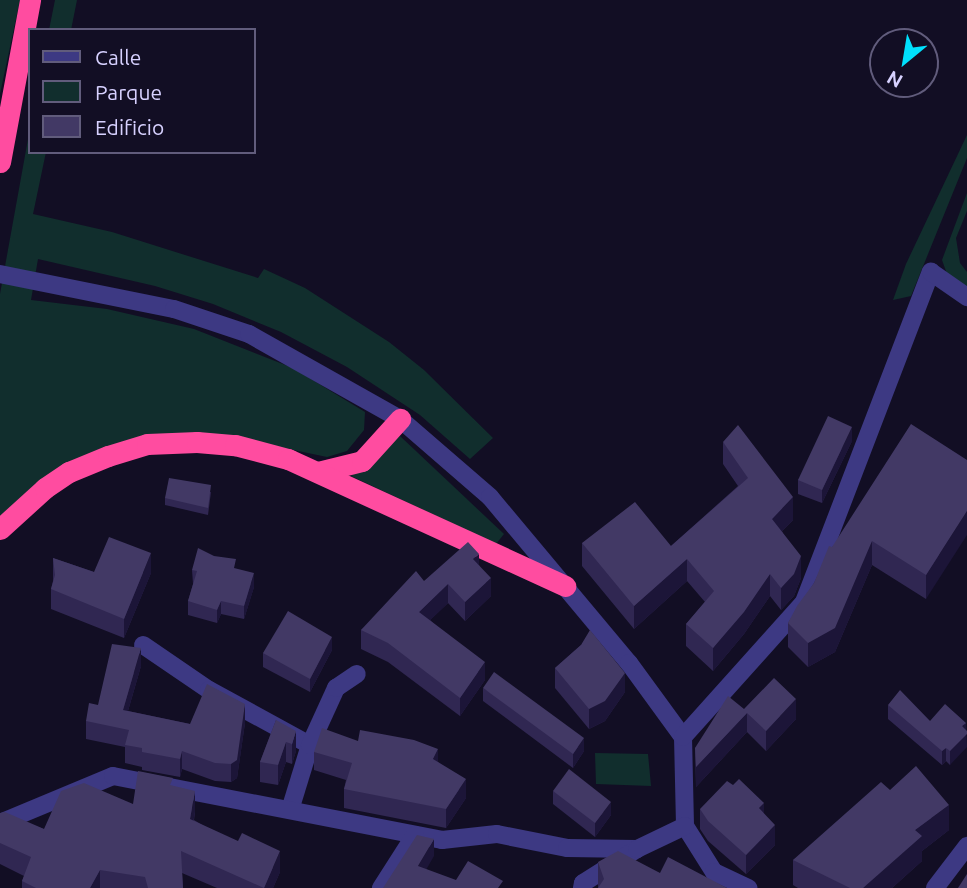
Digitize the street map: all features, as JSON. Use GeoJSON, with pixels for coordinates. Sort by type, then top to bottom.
{"type":"FeatureCollection","features":[{"type":"Feature","properties":{"kind":"highway"},"geometry":{"type":"LineString","coordinates":[[0,162],[30,0]]}},
{"type":"Feature","properties":{"kind":"highway"},"geometry":{"type":"LineString","coordinates":[[318,472],[362,461],[400,419]]}},
{"type":"Feature","properties":{"kind":"highway"},"geometry":{"type":"LineString","coordinates":[[0,529],[27,503],[69,472],[146,444],[197,442],[235,445],[288,459],[565,586]]}},
{"type":"Feature","properties":{"kind":"street"},"geometry":{"type":"LineString","coordinates":[[683,737],[804,602],[931,272],[967,297]]}},
{"type":"Feature","properties":{"kind":"street"},"geometry":{"type":"LineString","coordinates":[[0,274],[83,288],[174,309],[249,334],[400,419],[490,497],[629,663],[683,737],[685,826],[714,872],[748,888]]}},
{"type":"Feature","properties":{"kind":"street"},"geometry":{"type":"LineString","coordinates":[[143,645],[209,690],[310,746]]}},
{"type":"Feature","properties":{"kind":"street"},"geometry":{"type":"LineString","coordinates":[[290,810],[310,746],[336,688],[357,674]]}},
{"type":"Feature","properties":{"kind":"street"},"geometry":{"type":"LineString","coordinates":[[0,823],[113,776],[442,840],[497,834],[567,848],[637,849]]}},
{"type":"Feature","properties":{"kind":"street"},"geometry":{"type":"LineString","coordinates":[[582,888],[583,883],[637,849],[685,826]]}},
{"type":"Feature","properties":{"kind":"street"},"geometry":{"type":"LineString","coordinates":[[381,888],[415,835]]}},
{"type":"Feature","properties":{"kind":"street"},"geometry":{"type":"LineString","coordinates":[[936,888],[967,846]]}},
{"type":"Feature","properties":{"kind":"green space"},"geometry":{"type":"Polygon","coordinates":[[[0,0],[20,0],[0,94],[0,0]]]}},
{"type":"Feature","properties":{"kind":"green space"},"geometry":{"type":"Polygon","coordinates":[[[55,0],[77,0],[71,28],[49,28],[55,0]]]}},
{"type":"Feature","properties":{"kind":"green space"},"geometry":{"type":"Polygon","coordinates":[[[967,135],[967,158],[911,296],[893,300],[906,264],[967,135]]]}},
{"type":"Feature","properties":{"kind":"green space"},"geometry":{"type":"Polygon","coordinates":[[[28,139],[28,154],[46,154],[33,214],[112,232],[258,278],[264,269],[305,288],[389,342],[424,370],[493,438],[470,459],[420,415],[347,367],[281,332],[213,304],[155,286],[38,259],[31,300],[107,309],[194,329],[293,368],[365,412],[364,430],[347,451],[327,457],[260,443],[165,434],[0,519],[0,294],[28,139]]]}},
{"type":"Feature","properties":{"kind":"green space"},"geometry":{"type":"Polygon","coordinates":[[[967,193],[967,211],[956,238],[960,263],[967,272],[967,290],[947,274],[942,260],[967,193]]]}},
{"type":"Feature","properties":{"kind":"green space"},"geometry":{"type":"Polygon","coordinates":[[[400,436],[504,534],[496,544],[351,476],[400,436]]]}},
{"type":"Feature","properties":{"kind":"green space"},"geometry":{"type":"Polygon","coordinates":[[[595,753],[648,754],[651,786],[596,784],[595,753]]]}},
{"type":"Feature","properties":{"kind":"building"},"geometry":{"type":"Polygon","coordinates":[[[828,416],[852,427],[822,490],[798,480],[828,416]]]}},
{"type":"Feature","properties":{"kind":"building"},"geometry":{"type":"Polygon","coordinates":[[[911,424],[967,460],[967,511],[926,575],[872,541],[835,628],[808,643],[788,623],[814,583],[829,546],[832,547],[911,424]]]}},
{"type":"Feature","properties":{"kind":"building"},"geometry":{"type":"Polygon","coordinates":[[[738,425],[793,497],[772,519],[801,556],[794,574],[781,588],[770,574],[744,612],[713,648],[686,624],[714,591],[687,559],[634,606],[582,543],[635,502],[671,546],[748,478],[723,442],[738,425]]]}},
{"type":"Feature","properties":{"kind":"building"},"geometry":{"type":"Polygon","coordinates":[[[169,478],[211,485],[208,508],[165,498],[169,478]]]}},
{"type":"Feature","properties":{"kind":"building"},"geometry":{"type":"Polygon","coordinates":[[[109,537],[151,553],[124,619],[51,589],[55,575],[53,558],[94,572],[109,537]]]}},
{"type":"Feature","properties":{"kind":"building"},"geometry":{"type":"Polygon","coordinates":[[[468,542],[479,554],[473,559],[491,578],[465,602],[448,584],[419,612],[485,662],[460,698],[388,643],[361,630],[416,571],[424,581],[468,542]]]}},
{"type":"Feature","properties":{"kind":"building"},"geometry":{"type":"Polygon","coordinates":[[[198,548],[214,556],[236,559],[234,568],[254,573],[244,606],[221,601],[217,610],[188,601],[197,571],[192,570],[198,548]]]}},
{"type":"Feature","properties":{"kind":"building"},"geometry":{"type":"Polygon","coordinates":[[[288,611],[332,637],[310,679],[263,653],[288,611]]]}},
{"type":"Feature","properties":{"kind":"building"},"geometry":{"type":"Polygon","coordinates":[[[590,630],[625,673],[605,701],[589,709],[555,668],[581,645],[590,630]]]}},
{"type":"Feature","properties":{"kind":"building"},"geometry":{"type":"Polygon","coordinates":[[[112,644],[141,648],[123,710],[190,724],[207,684],[245,704],[237,760],[231,764],[215,763],[182,751],[180,759],[142,752],[142,748],[125,745],[129,730],[86,721],[89,703],[98,705],[112,644]]]}},
{"type":"Feature","properties":{"kind":"building"},"geometry":{"type":"Polygon","coordinates":[[[494,672],[584,738],[573,754],[483,688],[494,672]]]}},
{"type":"Feature","properties":{"kind":"building"},"geometry":{"type":"Polygon","coordinates":[[[774,678],[796,699],[766,731],[747,713],[696,767],[695,748],[728,696],[744,709],[774,678]]]}},
{"type":"Feature","properties":{"kind":"building"},"geometry":{"type":"Polygon","coordinates":[[[900,690],[930,721],[945,704],[966,723],[962,726],[967,734],[950,751],[946,748],[942,751],[888,705],[900,690]]]}},
{"type":"Feature","properties":{"kind":"building"},"geometry":{"type":"Polygon","coordinates":[[[276,720],[296,731],[292,744],[286,742],[278,765],[260,762],[276,720]]]}},
{"type":"Feature","properties":{"kind":"building"},"geometry":{"type":"Polygon","coordinates":[[[322,728],[358,741],[360,730],[414,740],[438,749],[433,759],[466,779],[446,809],[344,789],[352,763],[314,752],[322,728]]]}},
{"type":"Feature","properties":{"kind":"building"},"geometry":{"type":"Polygon","coordinates":[[[916,766],[949,805],[915,830],[922,836],[863,888],[850,888],[793,860],[881,782],[890,790],[916,766]]]}},
{"type":"Feature","properties":{"kind":"building"},"geometry":{"type":"Polygon","coordinates":[[[569,769],[611,802],[595,823],[553,791],[569,769]]]}},
{"type":"Feature","properties":{"kind":"building"},"geometry":{"type":"Polygon","coordinates":[[[138,771],[173,778],[170,785],[195,791],[190,819],[238,841],[242,833],[280,851],[264,888],[181,851],[183,888],[148,888],[145,877],[100,870],[90,888],[36,888],[22,881],[31,857],[0,843],[0,813],[5,812],[44,829],[61,791],[84,783],[133,804],[138,771]]]}},
{"type":"Feature","properties":{"kind":"building"},"geometry":{"type":"Polygon","coordinates":[[[739,779],[764,803],[759,808],[775,825],[746,855],[708,821],[700,809],[727,781],[733,785],[739,779]]]}},
{"type":"Feature","properties":{"kind":"building"},"geometry":{"type":"Polygon","coordinates":[[[417,835],[434,839],[418,866],[456,880],[468,861],[503,881],[498,888],[383,888],[417,835]]]}},
{"type":"Feature","properties":{"kind":"building"},"geometry":{"type":"Polygon","coordinates":[[[618,851],[660,873],[668,857],[727,888],[598,888],[604,879],[598,862],[618,851]]]}},
{"type":"Feature","properties":{"kind":"building"},"geometry":{"type":"Polygon","coordinates":[[[967,874],[967,888],[958,888],[967,874]]]}}]}
